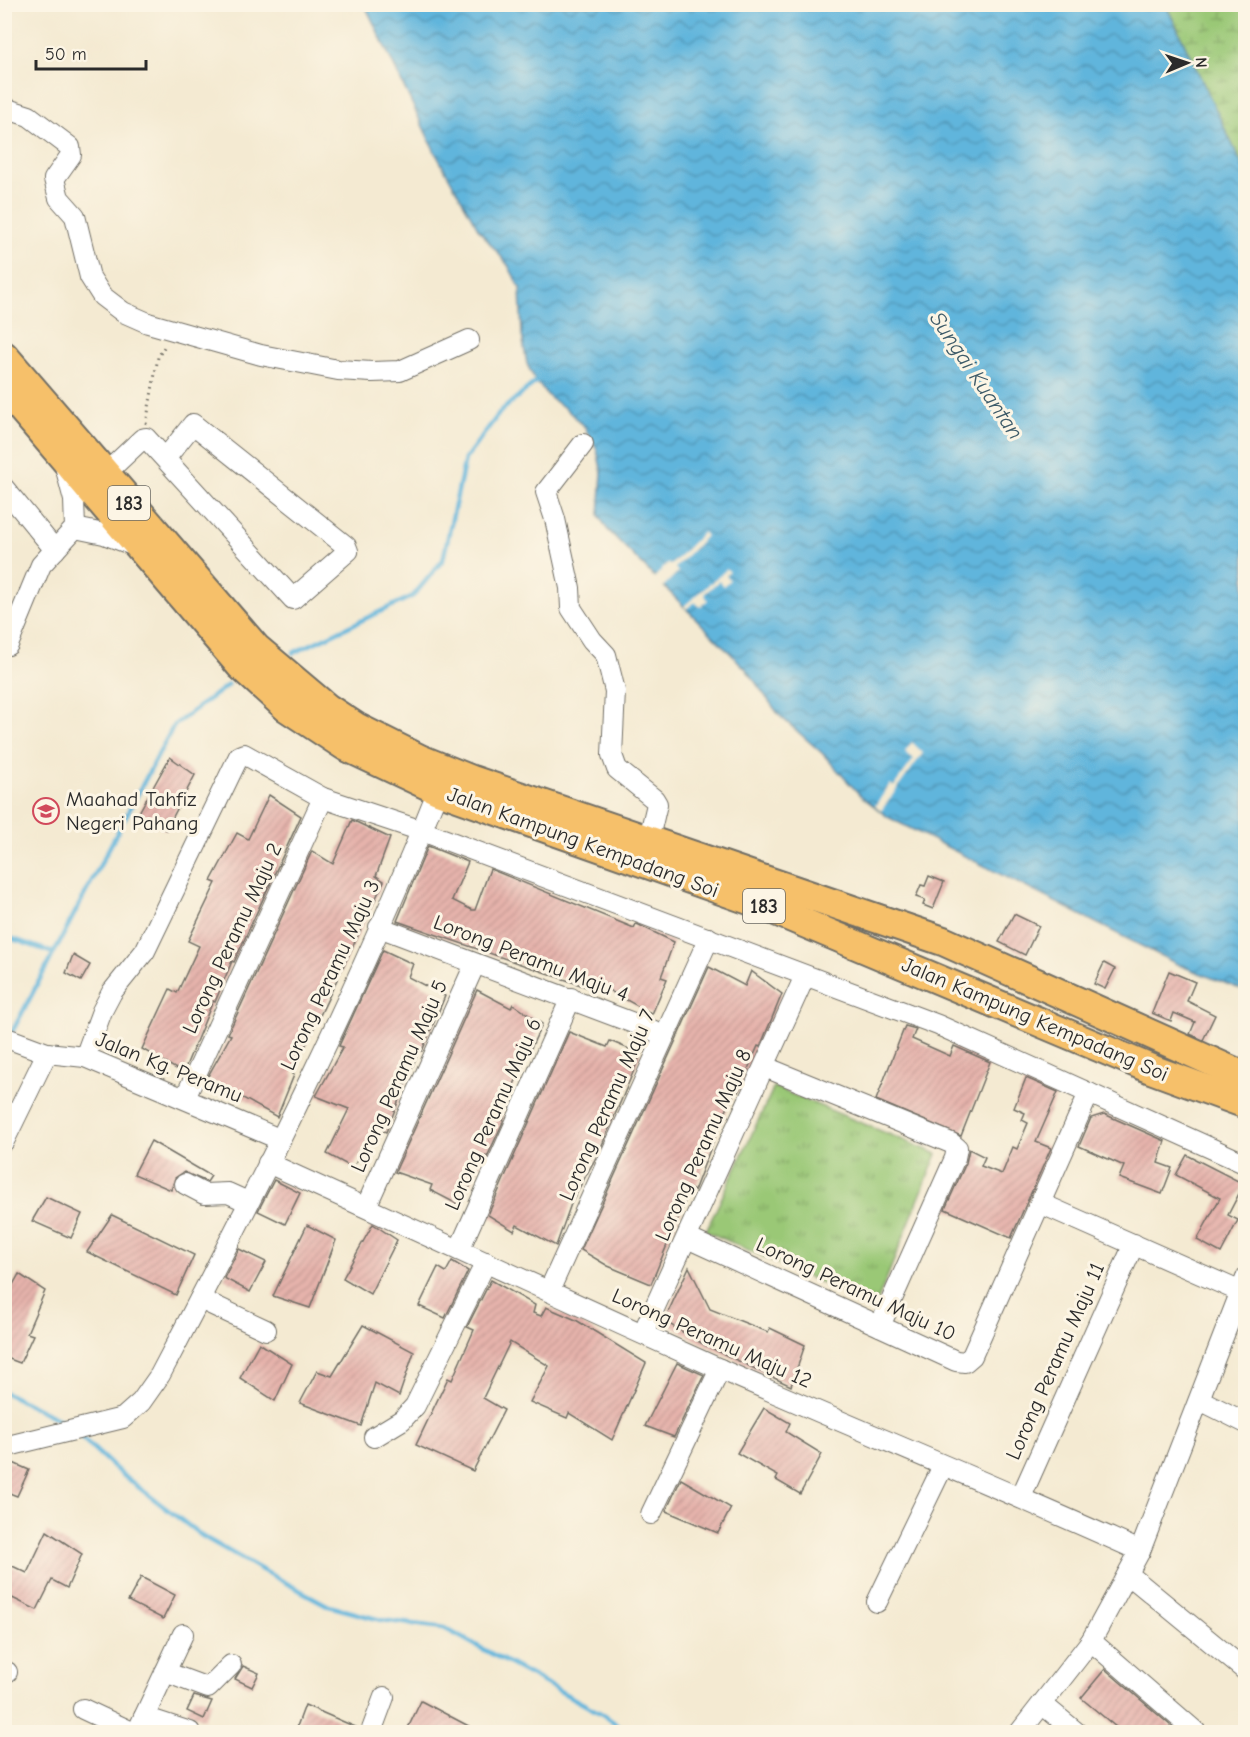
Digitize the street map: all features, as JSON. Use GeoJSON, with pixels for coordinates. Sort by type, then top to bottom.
{"type":"FeatureCollection","features":[{"type":"Feature","properties":{"kind":"highway","name":"183"},"geometry":{"type":"LineString","coordinates":[[4,356],[105,474],[248,657]]}},
{"type":"Feature","properties":{"kind":"highway","name":"183"},"geometry":{"type":"LineString","coordinates":[[4,388],[137,547],[248,657]]}},
{"type":"Feature","properties":{"kind":"highway","name":"Jalan Kampung Kempadang Soi"},"geometry":{"type":"LineString","coordinates":[[248,657],[293,695],[345,746],[438,790],[752,901],[1151,1069],[1245,1104]]}},
{"type":"Feature","properties":{"kind":"highway","name":"Jalan Kampung Kempadang Soi"},"geometry":{"type":"LineString","coordinates":[[293,695],[327,708],[366,732],[420,759],[648,842],[976,954],[1245,1077]]}},
{"type":"Feature","properties":{"kind":"highway"},"geometry":{"type":"LineString","coordinates":[[959,988],[944,972],[941,961],[950,955],[976,954]]}},
{"type":"Feature","properties":{"kind":"street"},"geometry":{"type":"LineString","coordinates":[[4,108],[29,116],[70,147],[71,154],[54,178],[58,198],[75,216],[90,277],[102,297],[123,312],[261,355],[338,370],[372,372],[400,370],[469,340]]}},
{"type":"Feature","properties":{"kind":"street"},"geometry":{"type":"LineString","coordinates":[[105,474],[146,438],[165,459],[293,599],[348,551],[346,546],[192,424],[165,459]]}},
{"type":"Feature","properties":{"kind":"street"},"geometry":{"type":"LineString","coordinates":[[9,645],[11,616],[41,565],[75,528],[72,484],[66,467],[50,441]]}},
{"type":"Feature","properties":{"kind":"street"},"geometry":{"type":"LineString","coordinates":[[583,444],[546,492],[555,519],[570,588],[571,608],[592,640],[606,655],[615,691],[612,755],[617,769],[657,804],[648,842]]}},
{"type":"Feature","properties":{"kind":"street"},"geometry":{"type":"LineString","coordinates":[[4,488],[55,550]]}},
{"type":"Feature","properties":{"kind":"street"},"geometry":{"type":"LineString","coordinates":[[75,528],[104,534],[137,547]]}},
{"type":"Feature","properties":{"kind":"street"},"geometry":{"type":"LineString","coordinates":[[85,1057],[107,1001],[145,951],[239,756],[244,754],[323,798],[422,831],[938,1025],[1245,1164]]}},
{"type":"Feature","properties":{"kind":"street","name":"Lorong Peramu Maju 3"},"geometry":{"type":"LineString","coordinates":[[4,1448],[113,1423],[132,1412],[160,1375],[268,1163],[379,927],[438,790]]}},
{"type":"Feature","properties":{"kind":"street","name":"Lorong Peramu Maju 2"},"geometry":{"type":"LineString","coordinates":[[185,1098],[323,798]]}},
{"type":"Feature","properties":{"kind":"street","name":"Lorong Peramu Maju 4"},"geometry":{"type":"LineString","coordinates":[[379,927],[665,1035]]}},
{"type":"Feature","properties":{"kind":"street","name":"Lorong Peramu Maju 7"},"geometry":{"type":"LineString","coordinates":[[549,1291],[709,938]]}},
{"type":"Feature","properties":{"kind":"street","name":"Lorong Peramu Maju 5"},"geometry":{"type":"LineString","coordinates":[[366,1207],[475,964]]}},
{"type":"Feature","properties":{"kind":"street","name":"Lorong Peramu Maju 8"},"geometry":{"type":"LineString","coordinates":[[643,1333],[765,1067],[804,976]]}},
{"type":"Feature","properties":{"kind":"street","name":"Lorong Peramu Maju 6"},"geometry":{"type":"LineString","coordinates":[[459,1250],[571,998]]}},
{"type":"Feature","properties":{"kind":"street","name":"Jalan Kg. Peramu"},"geometry":{"type":"LineString","coordinates":[[12,1041],[47,1053],[85,1057],[279,1139]]}},
{"type":"Feature","properties":{"kind":"street"},"geometry":{"type":"LineString","coordinates":[[4,1142],[47,1053]]}},
{"type":"Feature","properties":{"kind":"street"},"geometry":{"type":"LineString","coordinates":[[765,1067],[951,1143],[957,1148],[955,1158],[880,1326]]}},
{"type":"Feature","properties":{"kind":"street","name":"Lorong Peramu Maju 10"},"geometry":{"type":"LineString","coordinates":[[687,1238],[956,1361],[965,1362],[972,1356],[1089,1093]]}},
{"type":"Feature","properties":{"kind":"street","name":"Lorong Peramu Maju 12"},"geometry":{"type":"LineString","coordinates":[[268,1163],[720,1369],[943,1466],[1021,1497],[1140,1551]]}},
{"type":"Feature","properties":{"kind":"street"},"geometry":{"type":"LineString","coordinates":[[185,1184],[204,1194],[228,1193],[248,1202]]}},
{"type":"Feature","properties":{"kind":"street"},"geometry":{"type":"LineString","coordinates":[[1020,1732],[1091,1641],[1140,1551],[1244,1285],[1134,1244],[1042,1203]]}},
{"type":"Feature","properties":{"kind":"street","name":"Lorong Peramu Maju 11"},"geometry":{"type":"LineString","coordinates":[[1021,1497],[1134,1244]]}},
{"type":"Feature","properties":{"kind":"street"},"geometry":{"type":"LineString","coordinates":[[374,1437],[402,1420],[415,1406],[486,1262]]}},
{"type":"Feature","properties":{"kind":"street"},"geometry":{"type":"LineString","coordinates":[[200,1299],[266,1330]]}},
{"type":"Feature","properties":{"kind":"street"},"geometry":{"type":"LineString","coordinates":[[651,1514],[720,1369]]}},
{"type":"Feature","properties":{"kind":"street"},"geometry":{"type":"LineString","coordinates":[[1200,1400],[1245,1423]]}},
{"type":"Feature","properties":{"kind":"street"},"geometry":{"type":"LineString","coordinates":[[877,1602],[943,1466]]}},
{"type":"Feature","properties":{"kind":"street"},"geometry":{"type":"LineString","coordinates":[[1128,1574],[1245,1671]]}},
{"type":"Feature","properties":{"kind":"street"},"geometry":{"type":"LineString","coordinates":[[138,1727],[183,1634]]}},
{"type":"Feature","properties":{"kind":"street"},"geometry":{"type":"LineString","coordinates":[[1091,1641],[1196,1732]]}},
{"type":"Feature","properties":{"kind":"street"},"geometry":{"type":"LineString","coordinates":[[165,1672],[208,1688],[231,1665]]}},
{"type":"Feature","properties":{"kind":"street"},"geometry":{"type":"LineString","coordinates":[[371,1732],[384,1697]]}},
{"type":"Feature","properties":{"kind":"street"},"geometry":{"type":"LineString","coordinates":[[1042,1704],[1076,1732]]}},
{"type":"Feature","properties":{"kind":"street"},"geometry":{"type":"LineString","coordinates":[[83,1709],[138,1727],[190,1732]]}},
{"type":"Feature","properties":{"kind":"path"},"geometry":{"type":"LineString","coordinates":[[143,439],[158,357],[176,330]]}},
{"type":"Feature","properties":{"kind":"green space"},"geometry":{"type":"Polygon","coordinates":[[[1166,5],[1245,5],[1245,171],[1166,5]]]}},
{"type":"Feature","properties":{"kind":"green space"},"geometry":{"type":"Polygon","coordinates":[[[774,1087],[937,1154],[875,1307],[706,1231],[774,1087]]]}},
{"type":"Feature","properties":{"kind":"water","name":"Sungai Kuantan"},"geometry":{"type":"Polygon","coordinates":[[[365,5],[1166,5],[1245,171],[1245,991],[1179,965],[888,817],[860,795],[822,753],[779,715],[746,669],[607,529],[599,515],[602,473],[597,450],[584,426],[565,408],[550,398],[535,380],[527,364],[522,335],[520,288],[508,265],[479,230],[436,154],[365,5]]]}},
{"type":"Feature","properties":{"kind":"pier"},"geometry":{"type":"Polygon","coordinates":[[[703,532],[706,536],[675,568],[678,572],[662,588],[653,579],[668,563],[671,565],[703,532]]]}},
{"type":"Feature","properties":{"kind":"pier"},"geometry":{"type":"Polygon","coordinates":[[[727,569],[730,572],[726,575],[730,580],[723,586],[719,581],[704,594],[708,600],[700,607],[695,602],[686,609],[684,606],[727,569]]]}},
{"type":"Feature","properties":{"kind":"pier"},"geometry":{"type":"Polygon","coordinates":[[[912,742],[923,753],[881,811],[875,806],[890,784],[894,786],[914,759],[905,752],[912,742]]]}},
{"type":"Feature","properties":{"kind":"building"},"geometry":{"type":"Polygon","coordinates":[[[170,757],[195,775],[166,830],[137,816],[170,757]]]}},
{"type":"Feature","properties":{"kind":"building"},"geometry":{"type":"Polygon","coordinates":[[[269,795],[301,816],[215,1002],[213,1001],[183,1073],[142,1049],[170,989],[177,993],[199,946],[188,941],[216,883],[211,881],[237,833],[248,839],[269,795]]]}},
{"type":"Feature","properties":{"kind":"building"},"geometry":{"type":"Polygon","coordinates":[[[352,820],[390,838],[376,876],[384,881],[292,1074],[294,1075],[277,1117],[207,1078],[231,1035],[228,1034],[312,851],[333,864],[352,820]]]}},
{"type":"Feature","properties":{"kind":"building"},"geometry":{"type":"Polygon","coordinates":[[[428,846],[468,862],[452,900],[472,910],[475,910],[490,869],[634,928],[636,924],[639,925],[674,942],[661,977],[667,979],[652,1014],[603,987],[601,992],[397,921],[428,846]]]}},
{"type":"Feature","properties":{"kind":"building"},"geometry":{"type":"Polygon","coordinates":[[[929,876],[944,882],[933,909],[923,905],[925,900],[916,897],[921,885],[925,886],[929,876]]]}},
{"type":"Feature","properties":{"kind":"building"},"geometry":{"type":"Polygon","coordinates":[[[1014,914],[1039,926],[1025,955],[999,942],[1014,914]]]}},
{"type":"Feature","properties":{"kind":"building"},"geometry":{"type":"Polygon","coordinates":[[[383,950],[413,964],[408,977],[445,996],[422,1051],[419,1050],[386,1132],[375,1127],[353,1168],[327,1154],[349,1109],[316,1096],[343,1047],[339,1046],[383,950]]]}},
{"type":"Feature","properties":{"kind":"building"},"geometry":{"type":"Polygon","coordinates":[[[73,955],[90,965],[81,981],[66,973],[73,955]]]}},
{"type":"Feature","properties":{"kind":"building"},"geometry":{"type":"Polygon","coordinates":[[[1104,963],[1115,969],[1105,989],[1094,984],[1104,963]]]}},
{"type":"Feature","properties":{"kind":"building"},"geometry":{"type":"Polygon","coordinates":[[[709,967],[745,986],[751,971],[782,994],[760,1047],[758,1046],[738,1092],[735,1091],[694,1191],[690,1189],[651,1284],[608,1266],[581,1250],[709,967]]]}},
{"type":"Feature","properties":{"kind":"building"},"geometry":{"type":"Polygon","coordinates":[[[1169,971],[1195,982],[1187,1001],[1215,1015],[1203,1040],[1190,1034],[1195,1022],[1174,1013],[1171,1021],[1152,1013],[1169,971]]]}},
{"type":"Feature","properties":{"kind":"building"},"geometry":{"type":"Polygon","coordinates":[[[477,990],[511,1008],[513,1004],[542,1024],[500,1115],[504,1116],[503,1122],[487,1157],[485,1156],[481,1162],[462,1204],[457,1204],[430,1190],[432,1185],[395,1172],[477,990]]]}},
{"type":"Feature","properties":{"kind":"building"},"geometry":{"type":"Polygon","coordinates":[[[905,1026],[916,1029],[912,1039],[950,1056],[954,1046],[990,1062],[961,1136],[876,1100],[905,1026]]]}},
{"type":"Feature","properties":{"kind":"building"},"geometry":{"type":"Polygon","coordinates":[[[569,1032],[607,1047],[610,1041],[641,1054],[599,1152],[572,1201],[556,1246],[517,1225],[514,1231],[488,1215],[569,1032]]]}},
{"type":"Feature","properties":{"kind":"building"},"geometry":{"type":"Polygon","coordinates":[[[1026,1078],[1058,1092],[1036,1142],[1051,1148],[1011,1238],[945,1209],[966,1163],[969,1149],[985,1157],[981,1166],[1002,1174],[1013,1147],[1017,1149],[1028,1123],[1022,1120],[1025,1113],[1014,1108],[1026,1078]]]}},
{"type":"Feature","properties":{"kind":"building"},"geometry":{"type":"Polygon","coordinates":[[[1104,1114],[1165,1141],[1158,1163],[1172,1168],[1162,1194],[1119,1178],[1124,1166],[1079,1146],[1091,1118],[1104,1114]]]}},
{"type":"Feature","properties":{"kind":"building"},"geometry":{"type":"Polygon","coordinates":[[[151,1141],[211,1176],[207,1182],[184,1172],[175,1178],[171,1190],[134,1174],[151,1141]]]}},
{"type":"Feature","properties":{"kind":"building"},"geometry":{"type":"Polygon","coordinates":[[[1187,1155],[1244,1184],[1228,1215],[1238,1220],[1221,1253],[1197,1240],[1220,1198],[1176,1175],[1187,1155]]]}},
{"type":"Feature","properties":{"kind":"building"},"geometry":{"type":"Polygon","coordinates":[[[274,1180],[300,1193],[285,1224],[258,1211],[274,1180]]]}},
{"type":"Feature","properties":{"kind":"building"},"geometry":{"type":"Polygon","coordinates":[[[46,1197],[82,1214],[71,1238],[32,1221],[46,1197]]]}},
{"type":"Feature","properties":{"kind":"building"},"geometry":{"type":"Polygon","coordinates":[[[112,1215],[194,1255],[176,1295],[87,1252],[112,1215]]]}},
{"type":"Feature","properties":{"kind":"building"},"geometry":{"type":"Polygon","coordinates":[[[373,1224],[397,1240],[370,1294],[343,1278],[373,1224]]]}},
{"type":"Feature","properties":{"kind":"building"},"geometry":{"type":"Polygon","coordinates":[[[307,1225],[336,1240],[310,1308],[273,1296],[307,1225]]]}},
{"type":"Feature","properties":{"kind":"building"},"geometry":{"type":"Polygon","coordinates":[[[239,1249],[266,1262],[250,1292],[224,1278],[239,1249]]]}},
{"type":"Feature","properties":{"kind":"building"},"geometry":{"type":"Polygon","coordinates":[[[452,1261],[468,1271],[445,1318],[419,1306],[438,1267],[446,1272],[452,1261]]]}},
{"type":"Feature","properties":{"kind":"building"},"geometry":{"type":"Polygon","coordinates":[[[689,1267],[710,1309],[768,1332],[770,1328],[805,1345],[791,1386],[703,1344],[664,1321],[689,1267]]]}},
{"type":"Feature","properties":{"kind":"building"},"geometry":{"type":"Polygon","coordinates":[[[19,1274],[45,1291],[27,1333],[33,1335],[20,1363],[4,1357],[4,1301],[19,1274]]]}},
{"type":"Feature","properties":{"kind":"building"},"geometry":{"type":"Polygon","coordinates":[[[491,1280],[535,1305],[533,1313],[541,1316],[546,1307],[576,1320],[646,1363],[612,1440],[569,1413],[567,1418],[530,1402],[549,1366],[510,1342],[483,1398],[504,1410],[473,1471],[416,1445],[448,1378],[452,1380],[474,1330],[467,1327],[491,1280]]]}},
{"type":"Feature","properties":{"kind":"building"},"geometry":{"type":"Polygon","coordinates":[[[363,1325],[414,1352],[399,1396],[375,1383],[361,1426],[300,1403],[317,1371],[332,1376],[363,1325]]]}},
{"type":"Feature","properties":{"kind":"building"},"geometry":{"type":"Polygon","coordinates":[[[259,1343],[292,1364],[275,1401],[240,1378],[259,1343]]]}},
{"type":"Feature","properties":{"kind":"building"},"geometry":{"type":"Polygon","coordinates":[[[677,1363],[704,1375],[674,1437],[645,1426],[677,1363]]]}},
{"type":"Feature","properties":{"kind":"building"},"geometry":{"type":"Polygon","coordinates":[[[764,1408],[790,1423],[786,1432],[822,1454],[800,1494],[776,1480],[778,1476],[737,1453],[764,1408]]]}},
{"type":"Feature","properties":{"kind":"building"},"geometry":{"type":"Polygon","coordinates":[[[4,1459],[29,1470],[17,1496],[4,1491],[4,1459]]]}},
{"type":"Feature","properties":{"kind":"building"},"geometry":{"type":"Polygon","coordinates":[[[681,1479],[731,1508],[718,1533],[666,1511],[681,1479]]]}},
{"type":"Feature","properties":{"kind":"building"},"geometry":{"type":"Polygon","coordinates":[[[47,1531],[82,1554],[67,1588],[52,1580],[37,1610],[4,1594],[4,1562],[27,1573],[47,1531]]]}},
{"type":"Feature","properties":{"kind":"building"},"geometry":{"type":"Polygon","coordinates":[[[141,1577],[175,1595],[163,1619],[128,1601],[141,1577]]]}},
{"type":"Feature","properties":{"kind":"building"},"geometry":{"type":"Polygon","coordinates":[[[243,1666],[259,1673],[252,1687],[235,1679],[243,1666]]]}},
{"type":"Feature","properties":{"kind":"building"},"geometry":{"type":"Polygon","coordinates":[[[1105,1669],[1178,1732],[1122,1732],[1081,1698],[1105,1669]]]}},
{"type":"Feature","properties":{"kind":"building"},"geometry":{"type":"Polygon","coordinates":[[[194,1696],[212,1701],[204,1719],[187,1711],[194,1696]]]}},
{"type":"Feature","properties":{"kind":"building"},"geometry":{"type":"Polygon","coordinates":[[[421,1701],[480,1732],[406,1732],[421,1701]]]}},
{"type":"Feature","properties":{"kind":"building"},"geometry":{"type":"Polygon","coordinates":[[[305,1705],[360,1729],[359,1732],[295,1732],[305,1705]]]}},
{"type":"Feature","properties":{"kind":"waterway"},"geometry":{"type":"LineString","coordinates":[[293,653],[413,596],[443,560],[465,459],[501,411],[539,379]]}},
{"type":"Feature","properties":{"kind":"waterway"},"geometry":{"type":"LineString","coordinates":[[11,1034],[174,725],[228,685]]}},
{"type":"Feature","properties":{"kind":"waterway"},"geometry":{"type":"LineString","coordinates":[[4,936],[54,953]]}},
{"type":"Feature","properties":{"kind":"waterway"},"geometry":{"type":"LineString","coordinates":[[4,1392],[68,1424]]}},
{"type":"Feature","properties":{"kind":"waterway"},"geometry":{"type":"LineString","coordinates":[[80,1436],[120,1473],[202,1536],[262,1570],[329,1606],[381,1620],[444,1628],[602,1714],[628,1732]]}},
{"type":"Feature","properties":{"kind":"place","name":"Maahad Tahfiz Negeri Pahang"},"geometry":{"type":"Point","coordinates":[46,811]}}]}
